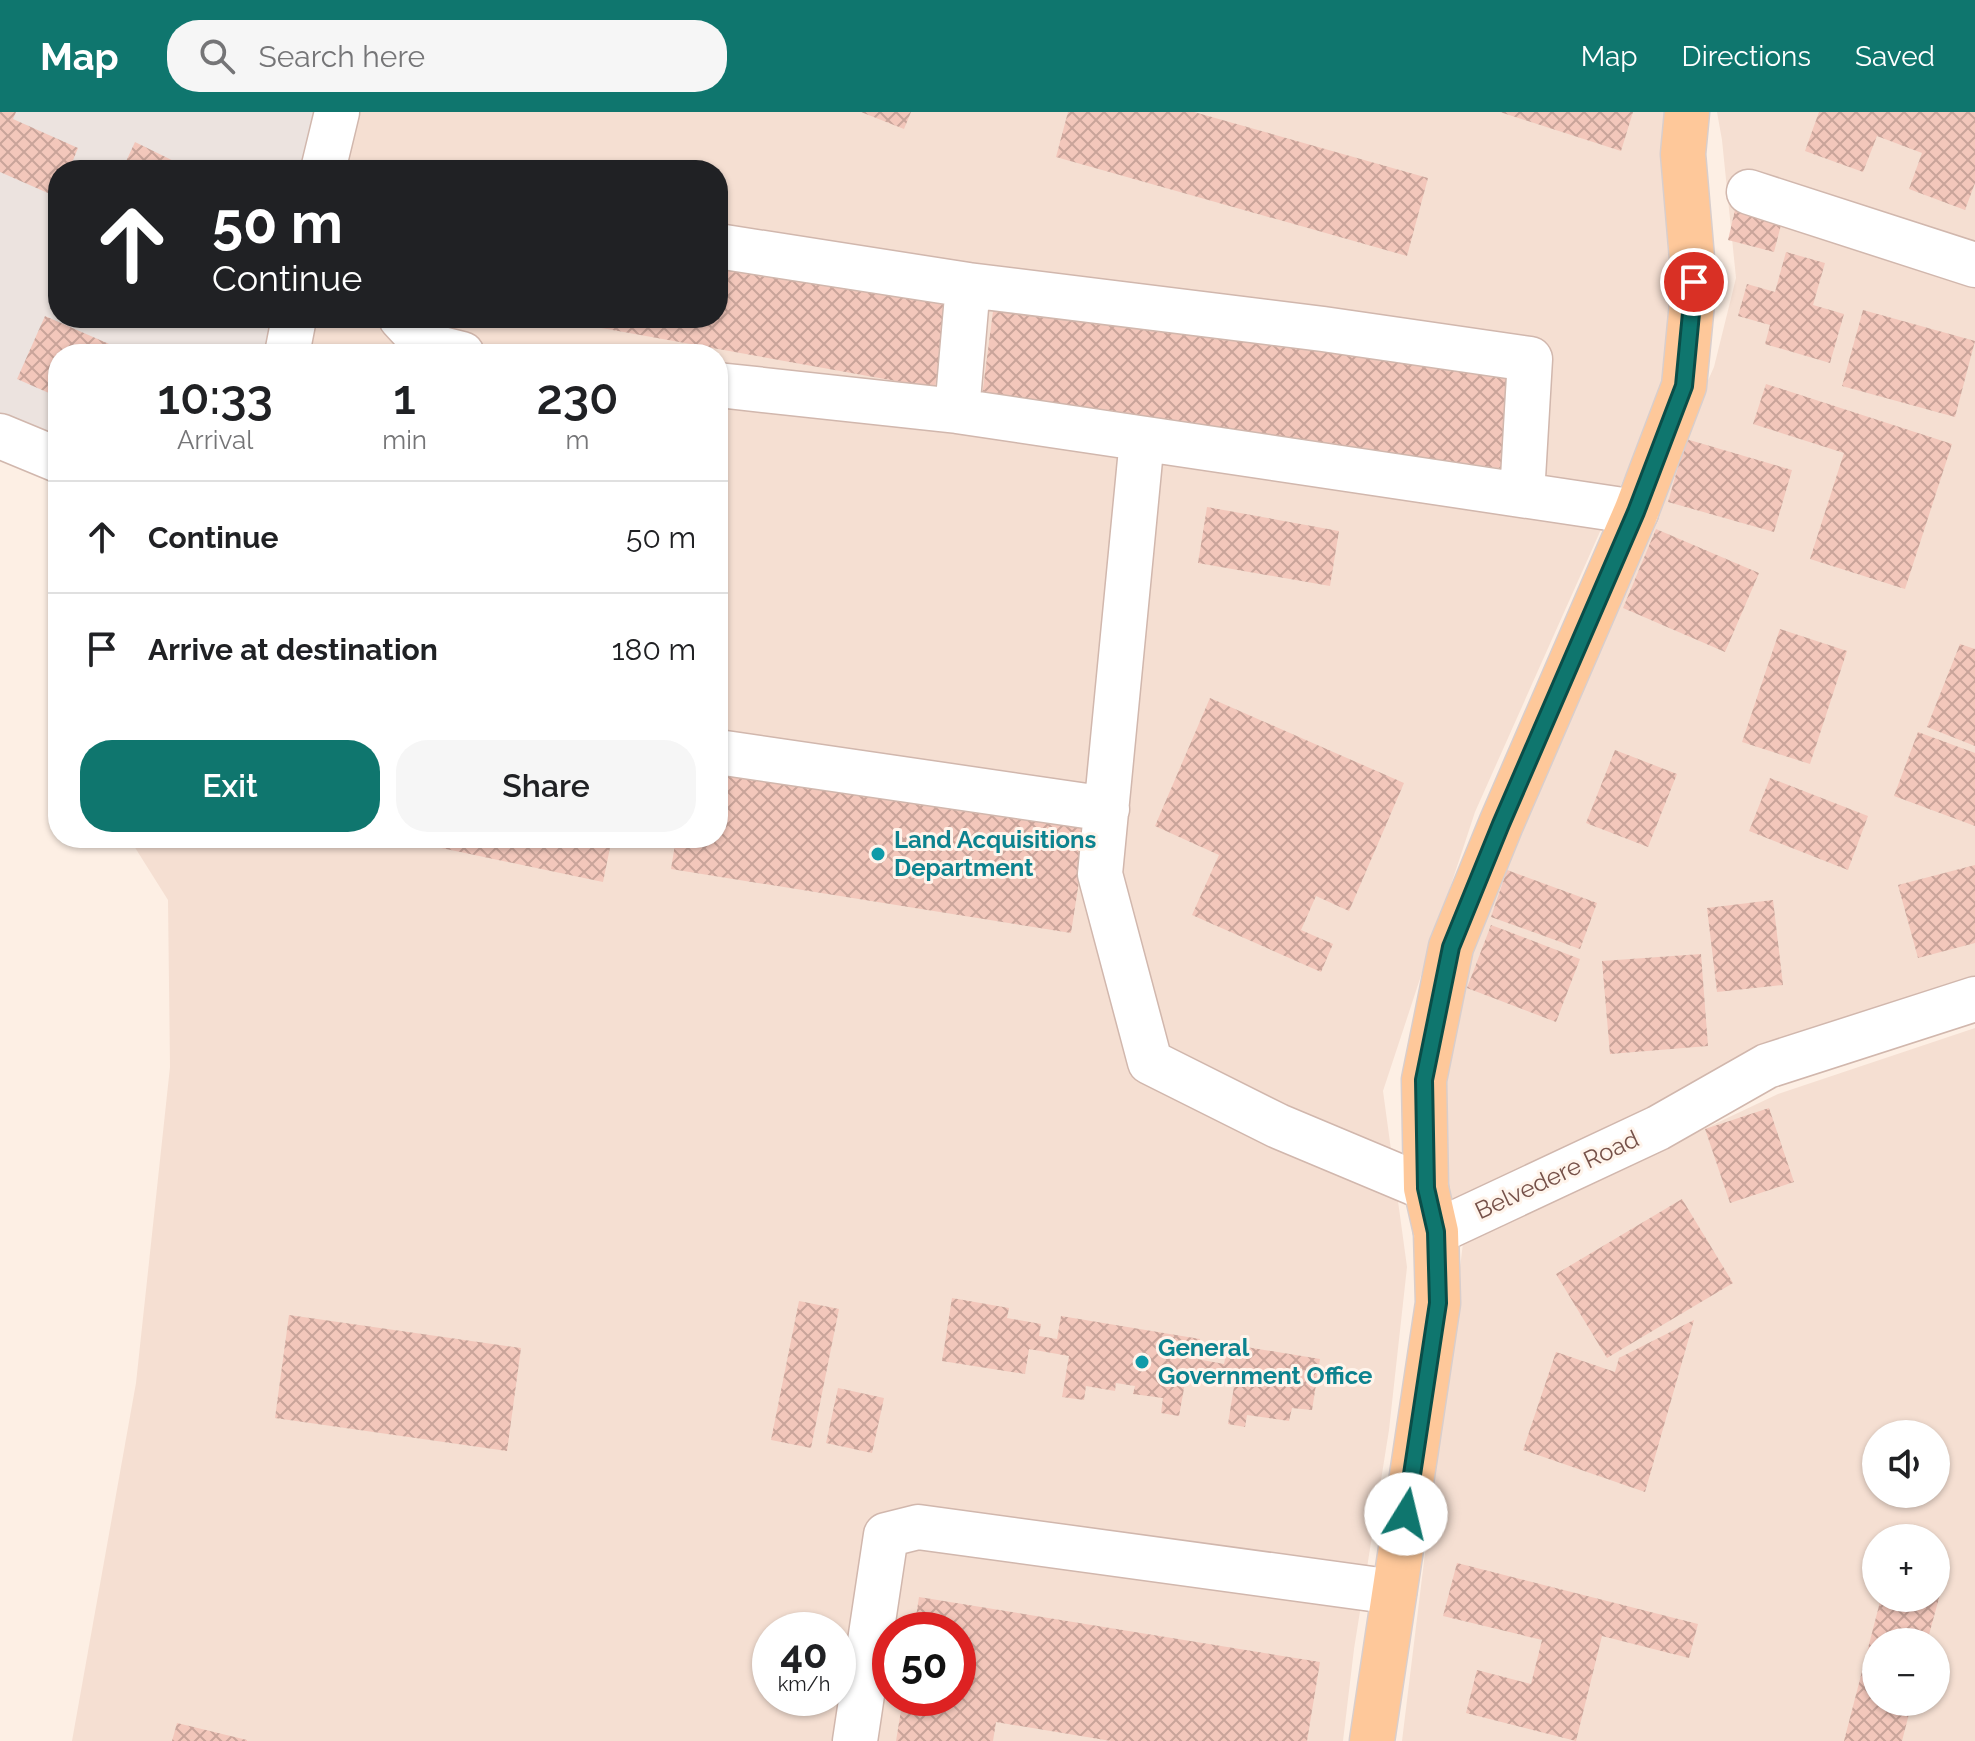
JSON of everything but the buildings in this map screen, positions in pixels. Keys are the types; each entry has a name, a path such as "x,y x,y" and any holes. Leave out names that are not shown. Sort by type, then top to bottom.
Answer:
{"main road":[{"path":"1372,1741 1438,1303 1436,1232 1426,1188 1424,1080 1451,947 1636,512 1684,386 1694,282 1683,154 1687,112"}],"street":[{"path":"325,160 337,112"},
{"path":"1749,192 1975,265"},
{"path":"728,248 968,285 1323,329 1530,359 1522,495"},
{"path":"957,411 968,285"},
{"path":"410,328 425,344"},
{"path":"728,386 957,411 1636,512"},
{"path":"1142,439 1100,874 1150,1062 1278,1126 1426,1188"},
{"path":"2,442 48,457"},
{"path":"728,753 1107,809"},
{"name":"Belvedere Road","path":"1436,1232 1658,1128 1767,1066 1975,999"},
{"path":"855,1741 886,1535 918,1527 1394,1592"}],"shaded area":[{"path":"0,112 325,112 315,160 48,160 48,328 280,328 277,344 48,344 48,444 0,423"},
{"path":"359,112 1666,112 1677,359 1475,812 1383,1091 1407,1267 1389,1430 1354,1649 1343,1741 72,1741 136,1383 170,1067 168,900 135,848 728,848 728,344 306,344 310,328 728,328 728,160 348,160"},
{"path":"1717,112 1975,112 1975,983 1664,1113 1450,1210 1432,1129 1448,1019 1588,648 1714,367 1736,278"},
{"path":"1975,1028 1975,1741 1402,1741 1463,1243 1778,1094"}],"place":[{"name":"Land Acquisitions Department","path":"878,854"},
{"name":"General Government Office","path":"1142,1362"}],"route":[{"path":"1406,1514 1438,1303 1436,1232 1426,1188 1424,1080 1451,947 1636,512 1684,386 1694,282"}]}
